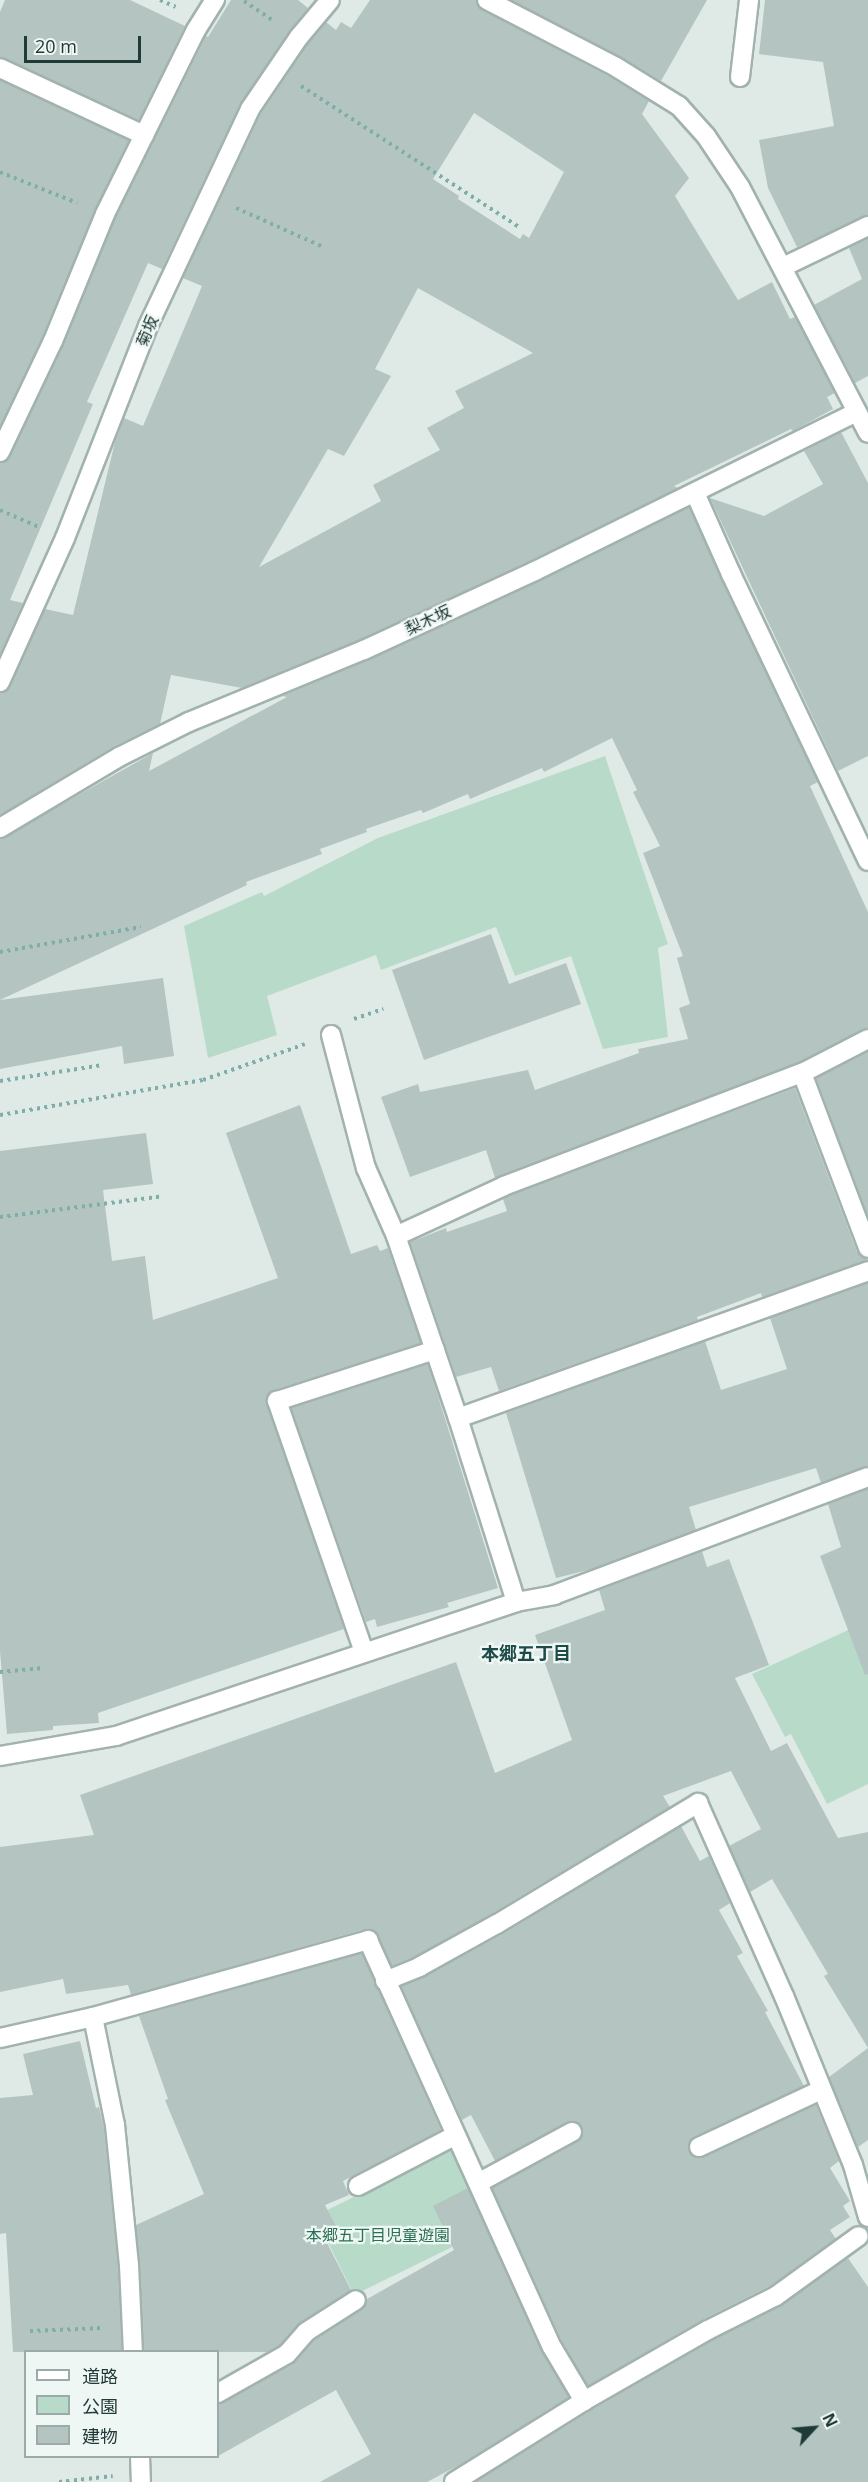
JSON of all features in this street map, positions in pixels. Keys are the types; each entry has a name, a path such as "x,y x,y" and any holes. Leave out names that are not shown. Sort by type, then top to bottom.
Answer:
{"street":[{"path":"0,452 53,341 105,214 196,30 214,0"},
{"name":"菊坂","path":"0,682 65,538 148,326 250,109 299,37 330,0"},
{"path":"488,0 615,67 679,106 706,136 740,187 868,433"},
{"path":"740,77 749,0"},
{"path":"0,68 144,135"},
{"path":"783,267 868,226"},
{"name":"梨木坂","path":"0,828 120,757 189,722 364,650 695,493 857,412"},
{"path":"695,493 730,574 868,861"},
{"path":"332,1035 366,1168 396,1236 458,1418 516,1602"},
{"path":"396,1236 504,1186 802,1073 868,1039"},
{"path":"802,1073 868,1248"},
{"path":"458,1418 868,1271"},
{"path":"364,1652 277,1401 435,1350"},
{"path":"0,1756 116,1736 516,1602 554,1595 868,1477"},
{"path":"385,1981 419,1967 497,1924 698,1803 784,1996 853,2166 868,2217"},
{"path":"0,2038 93,2017 368,1940 552,2347 584,2401"},
{"path":"93,2017 115,2125 133,2350"},
{"path":"699,2147 821,2090"},
{"path":"478,2183 572,2132"},
{"path":"358,2186 456,2135"},
{"path":"853,2166 868,2154"},
{"path":"454,2482 584,2401 708,2330 776,2296 865,2237"},
{"path":"219,2392 287,2354 306,2332 356,2300"}],"path":[{"path":"243,0 299,37"},
{"path":"276,71 369,127 519,227"},
{"path":"0,172 105,214"},
{"path":"210,195 323,247"},
{"path":"0,510 65,538"},
{"path":"0,952 141,927"},
{"path":"0,1115 203,1080 332,1035"},
{"path":"0,1081 103,1065"},
{"path":"0,1217 163,1196"},
{"path":"0,1672 43,1668"},
{"path":"30,2331 132,2327"},
{"path":"59,2482 140,2471"}],"green space":[{"path":"605,756 668,944 658,948 668,1037 603,1049 571,956 515,976 496,927 381,970 376,955 267,996 277,1035 208,1058 184,926 262,892 264,896 378,838"},
{"path":"868,1621 868,1784 827,1804 791,1734 785,1737 752,1674"},
{"name":"本郷五丁目児童遊園","path":"456,2147 495,2226 354,2295 315,2216"}],"building":[{"path":"5,0 130,0 185,26 139,120 0,57 0,12"},
{"path":"231,0 298,0 308,8 240,104 162,269 148,263 87,402 93,404 10,600 23,603 0,655 0,463 10,457 63,346 115,219 206,36 208,37"},
{"path":"370,0 476,0 482,10 610,77 649,101 642,114 689,178 675,196 738,300 772,282 790,319 795,317 835,393 827,397 833,409 793,431 791,429 674,486 678,488 530,561 360,640 242,688 171,675 160,724 113,747 0,815 0,693 10,687 45,609 73,615 115,442 124,418 143,426 202,286 183,278 260,115 308,44 326,22 336,30 341,22 351,28","holes":["474,113 564,172 529,238 523,234 520,239 458,199 459,196 433,179","418,288 533,353 455,391 464,408 427,428 440,450 373,485 381,501 259,567 328,449 344,456 391,376 375,369"]},
{"path":"511,0 707,0 661,81 621,57"},
{"path":"765,0 868,0 868,215 797,247 768,188 759,140 834,126 823,62 759,54"},
{"path":"0,80 129,140 95,209 43,336 0,426"},
{"path":"868,238 868,376 855,383 814,305 862,279 849,248"},
{"path":"841,432 868,483 868,756 838,771 710,498 764,516 823,484 804,451"},
{"path":"689,507 818,782 810,786 868,912 868,1028 797,1063 495,1178 486,1150 410,1177 381,1097 418,1084 420,1092 528,1070 535,1090 639,1053 638,1049 688,1039 679,1008 690,1004 677,958 683,956 643,853 660,846 633,792 637,790 612,738 544,772 542,768 470,799 468,794 423,813 421,810 366,829 367,832 320,849 322,854 246,882 247,885 0,1000 0,839 153,753 149,771 287,697 282,696 368,660 540,581"},
{"path":"491,934 509,984 566,963 581,1004 424,1060 392,970"},
{"path":"163,978 174,1056 124,1064 122,1046 0,1069 0,1000"},
{"path":"868,1052 868,1216 816,1078"},
{"path":"795,1088 857,1252 868,1260 762,1297 761,1293 697,1317 698,1320 499,1391 491,1367 456,1377 410,1242 446,1228 447,1232 507,1211 503,1199 508,1196"},
{"path":"300,1105 351,1254 377,1245 380,1251 388,1248 421,1343 274,1390 266,1398 344,1629 98,1713 99,1723 53,1726 53,1730 7,1734 0,1651 0,1151 146,1133 153,1184 103,1190 112,1261 145,1256 153,1320 278,1278 226,1133"},
{"path":"868,1283 868,1466 821,1483 816,1468 689,1507 696,1530 592,1569 556,1578 506,1413 705,1341 721,1390 787,1369 770,1318"},
{"path":"428,1364 498,1588 447,1603 449,1607 377,1627 375,1619 366,1622 291,1408"},
{"path":"868,1489 868,1674 865,1675 820,1556 841,1547 828,1504"},
{"path":"702,1551 707,1567 729,1559 769,1665 735,1678 771,1751 787,1743 838,1838 868,1832 868,2048 824,1976 828,1974 772,1879 750,1892 729,1846 761,1829 731,1771 663,1796 670,1807 491,1914 414,1957 392,1966 378,1935 371,1929 365,1929 131,1995 128,1985 66,1994 63,1979 0,1992 0,1847 94,1835 80,1795 456,1662 495,1773 572,1740 535,1635 605,1610 599,1590"},
{"path":"681,1826 700,1861 709,1856 730,1903 719,1910 743,1953 737,1956 768,2011 765,2012 804,2086 694,2137 690,2141 689,2151 693,2156 704,2157 816,2105 839,2161 830,2168 850,2201 843,2206 850,2217 830,2230 836,2239 770,2286 702,2320 588,2386 562,2342 492,2188 577,2142 582,2137 582,2127 577,2122 567,2122 495,2161 471,2115 462,2120 401,1986 424,1977 503,1934"},
{"path":"362,1953 441,2130 343,2181 349,2195 325,2205 340,2234 326,2241 351,2290 300,2323 280,2345 269,2352 144,2350 136,2225 204,2194 165,2100 168,2099 139,2016"},
{"path":"80,2041 96,2108 99,2107 104,2128 118,2266 122,2350 13,2352 6,2233 0,2234 0,2098 33,2095 23,2054"},
{"path":"868,2048 868,2140 858,2147 829,2077"},
{"path":"468,2188 542,2352 569,2397 463,2463 427,2482 320,2482 371,2454 336,2390 219,2455 219,2403 293,2364 313,2341 363,2309 367,2299 454,2250 433,2206"},
{"path":"848,2258 868,2287 868,2482 475,2482 590,2411 713,2340 781,2306"}],"district":[{"name":"本郷五丁目","path":"526,1653"}]}
